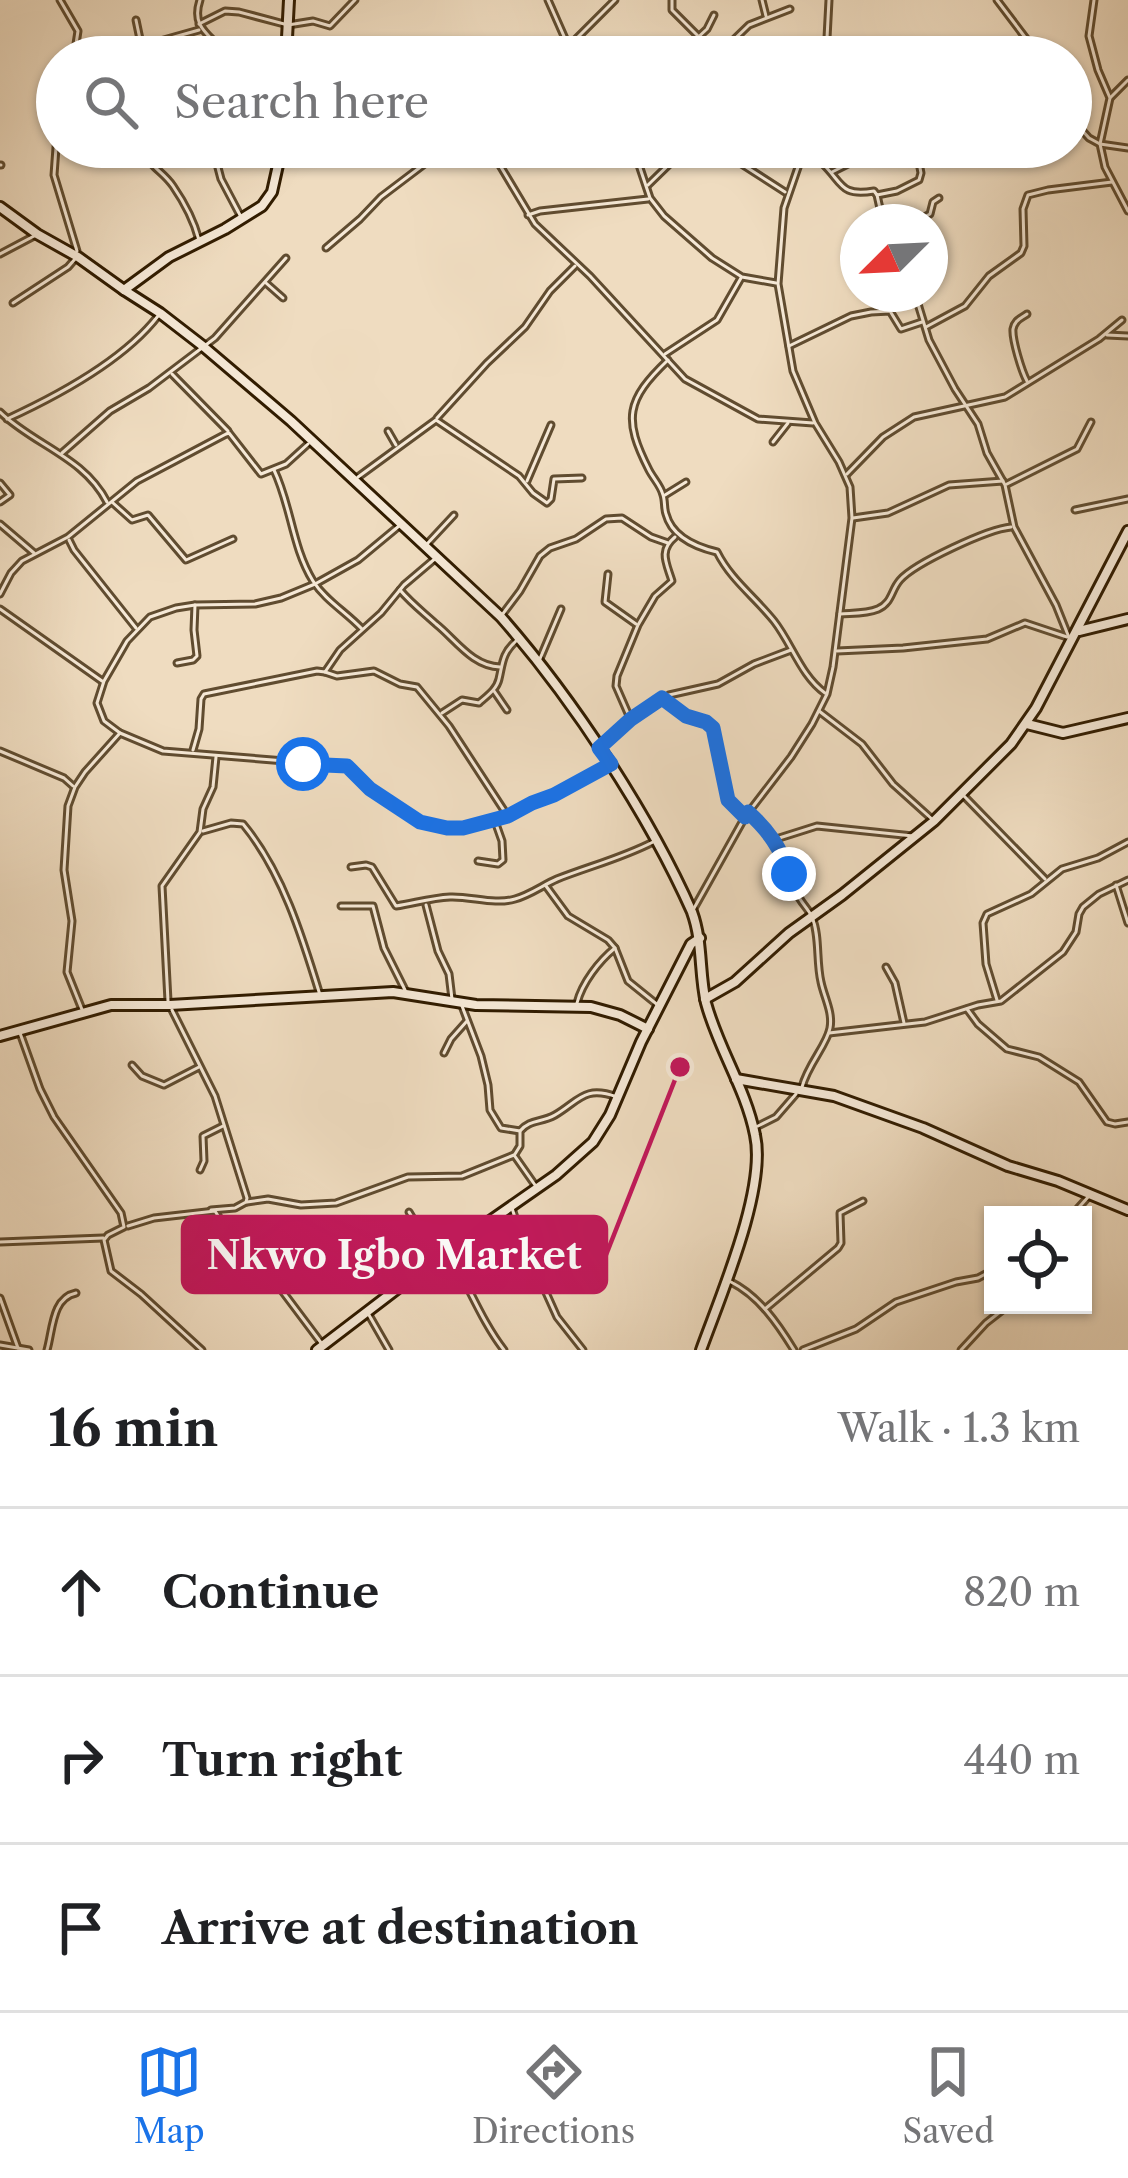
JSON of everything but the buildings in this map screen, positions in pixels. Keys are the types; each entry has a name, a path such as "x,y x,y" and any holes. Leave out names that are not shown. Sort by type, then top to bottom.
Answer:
{"main road":[{"path":"287,36 289,0"},
{"path":"124,290 169,256 242,219 269,199 278,168"},
{"path":"0,207 160,313 311,440 501,617 611,764 692,912 701,942 706,999 754,1128 758,1152 726,1280 701,1350"},
{"path":"706,999 735,982 915,837 1011,745 1027,724 1128,531"},
{"path":"1073,637 1128,619"},
{"path":"1027,724 1063,733 1128,718"},
{"path":"320,1348 593,1142 689,948 701,942"},
{"path":"0,1036 111,1005 405,992 492,1006 577,1005 605,1010 648,1028"},
{"path":"734,1078 834,1096 1128,1210"}],"street":[{"path":"60,0 76,36"},
{"path":"63,7 69,0"},
{"path":"200,0 195,12 209,36"},
{"path":"199,24 225,11 288,25 313,21 330,26 355,0"},
{"path":"548,0 563,36"},
{"path":"579,36 615,0"},
{"path":"672,0 672,10 695,36"},
{"path":"762,0 767,18"},
{"path":"827,36 829,0"},
{"path":"998,0 1025,36"},
{"path":"1089,36 1094,0"},
{"path":"738,36 749,25 790,9"},
{"path":"700,36 714,16"},
{"path":"136,20 139,36"},
{"path":"174,36 203,30"},
{"path":"1092,47 1110,98"},
{"path":"1128,80 1110,98 1100,144 1128,211"},
{"path":"1092,140 1128,148"},
{"path":"13,303 78,256 55,168"},
{"path":"154,168 175,189 200,242"},
{"path":"218,168 242,219"},
{"path":"326,248 374,202 419,168"},
{"path":"501,168 529,215 686,379 758,419 814,423"},
{"path":"640,168 650,198 686,236 742,277 778,284"},
{"path":"646,186 665,168"},
{"path":"748,168 787,193"},
{"path":"692,912 747,814 819,711 827,694 834,651 852,518 850,487 814,423 793,371 778,284 781,227 796,168"},
{"path":"827,168 855,194 897,191 919,180 920,168"},
{"path":"830,173 840,168"},
{"path":"789,346 862,313 890,311 902,328 965,306 989,275 1022,253 1028,195 1112,182"},
{"path":"877,192 879,204"},
{"path":"529,215 650,198"},
{"path":"932,204 939,198"},
{"path":"0,254 37,234"},
{"path":"62,453 110,412 215,338 286,258"},
{"path":"354,480 436,420 577,265"},
{"path":"742,277 717,320 666,358 639,391 632,432 678,535 717,552 770,616 812,684 827,694"},
{"path":"265,282 283,298"},
{"path":"920,312 936,355 978,424 1004,483 1014,526 1073,637"},
{"path":"7,419 63,392 135,339 160,313"},
{"path":"1027,314 1016,321 1013,330 1028,383"},
{"path":"846,475 883,437 914,417 993,401 1122,320"},
{"path":"1106,334 1128,336"},
{"path":"171,373 262,474 295,458 311,440"},
{"path":"0,412 62,453 132,520 148,515 186,560 233,539"},
{"path":"436,420 487,452 547,503 554,479 582,478"},
{"path":"773,442 789,422"},
{"path":"852,518 888,513 949,485 1004,483 1077,448 1091,422"},
{"path":"526,483 551,425"},
{"path":"388,431 397,447"},
{"path":"0,593 16,566 34,553 68,537 145,476 229,433"},
{"path":"274,470 301,557 315,584 363,630"},
{"path":"664,495 686,482"},
{"path":"0,483 10,495 0,502"},
{"path":"1075,510 1128,500"},
{"path":"425,545 454,515"},
{"path":"501,617 540,556 606,519 622,518 668,543"},
{"path":"0,524 34,553"},
{"path":"401,524 358,560 266,603 195,605 159,613 137,629 104,681 98,703 104,721 119,733 163,751 347,766 370,789 420,822 447,828 508,816 611,764"},
{"path":"838,614 879,609 887,604 897,582 912,571 993,530 1014,526"},
{"path":"631,719 616,686 617,676 638,625 655,596 672,581 665,564 668,543 678,535"},
{"path":"68,537 137,629"},
{"path":"326,672 340,650 437,557"},
{"path":"608,574 605,602 638,625"},
{"path":"400,590 479,662 500,668"},
{"path":"177,663 197,656 195,605"},
{"path":"0,609 104,681"},
{"path":"538,663 561,609"},
{"path":"834,651 987,639 1025,623 1073,637"},
{"path":"441,714 462,700 479,703 493,690 508,648 520,638"},
{"path":"599,748 662,698 718,684 792,649"},
{"path":"192,752 204,694 317,671 337,676 380,673 417,687 441,714 508,816"},
{"path":"493,690 507,710"},
{"path":"662,698 713,728 728,800 774,840 797,895 812,917 830,1014 829,1033 809,1064 801,1088 776,1117 754,1128"},
{"path":"819,711 862,744 893,784 934,821"},
{"path":"83,1013 67,972 72,921 63,851 68,806 75,787 119,733"},
{"path":"0,751 75,787"},
{"path":"216,757 200,832 162,886 166,990 215,1096 246,1202"},
{"path":"962,795 1046,880"},
{"path":"478,861 498,864 503,860 495,821"},
{"path":"200,832 243,824 265,852 320,997"},
{"path":"774,840 817,826 915,837"},
{"path":"351,867 372,867 396,906 449,897 514,899 655,841"},
{"path":"997,1002 986,964 984,919 1030,894 1062,869 1128,842"},
{"path":"829,1033 925,1022 997,1002 1063,952 1076,932 1081,910 1128,880"},
{"path":"545,884 568,916 615,948 628,981 661,1007"},
{"path":"1116,885 1128,922"},
{"path":"426,904 438,951 481,1056 492,1114 501,1128 520,1131"},
{"path":"341,906 373,906 386,952 405,992"},
{"path":"577,1005 582,989 615,948"},
{"path":"886,967 895,983 904,1024"},
{"path":"967,1009 1006,1049 1040,1057 1079,1082 1108,1122 1128,1122"},
{"path":"444,1053 466,1021"},
{"path":"20,1031 46,1104 113,1199 125,1226"},
{"path":"132,1065 142,1076 164,1084 201,1066"},
{"path":"0,1242 105,1238 154,1217 235,1208 268,1199 308,1206 336,1203 407,1177 462,1176 514,1155 526,1123 558,1114 582,1095 600,1092 617,1097"},
{"path":"200,1170 203,1136 223,1126"},
{"path":"514,1155 537,1188"},
{"path":"1080,1206 1090,1194"},
{"path":"765,1309 840,1246 840,1213 863,1201"},
{"path":"511,1206 557,1317 583,1350"},
{"path":"222,1209 222,1221"},
{"path":"211,1210 271,1276 320,1348"},
{"path":"409,1212 436,1258"},
{"path":"347,1220 395,1290"},
{"path":"105,1238 113,1274 202,1350"},
{"path":"448,1251 504,1350"},
{"path":"803,1350 856,1328 896,1302 984,1275"},
{"path":"726,1280 765,1309 794,1350"},
{"path":"47,1350 58,1306 67,1294 76,1293"},
{"path":"0,1298 18,1348"},
{"path":"367,1312 389,1350"},
{"path":"961,1350 998,1314"},
{"path":"0,1345 29,1350"}],"place":[{"name":"Nkwo Igbo Market","path":"680,1067"}],"route":[{"path":"303,764 347,766 370,789 431,826 482,825 554,795 611,764 599,748 662,698 713,728 728,800 763,826 789,874"}]}
